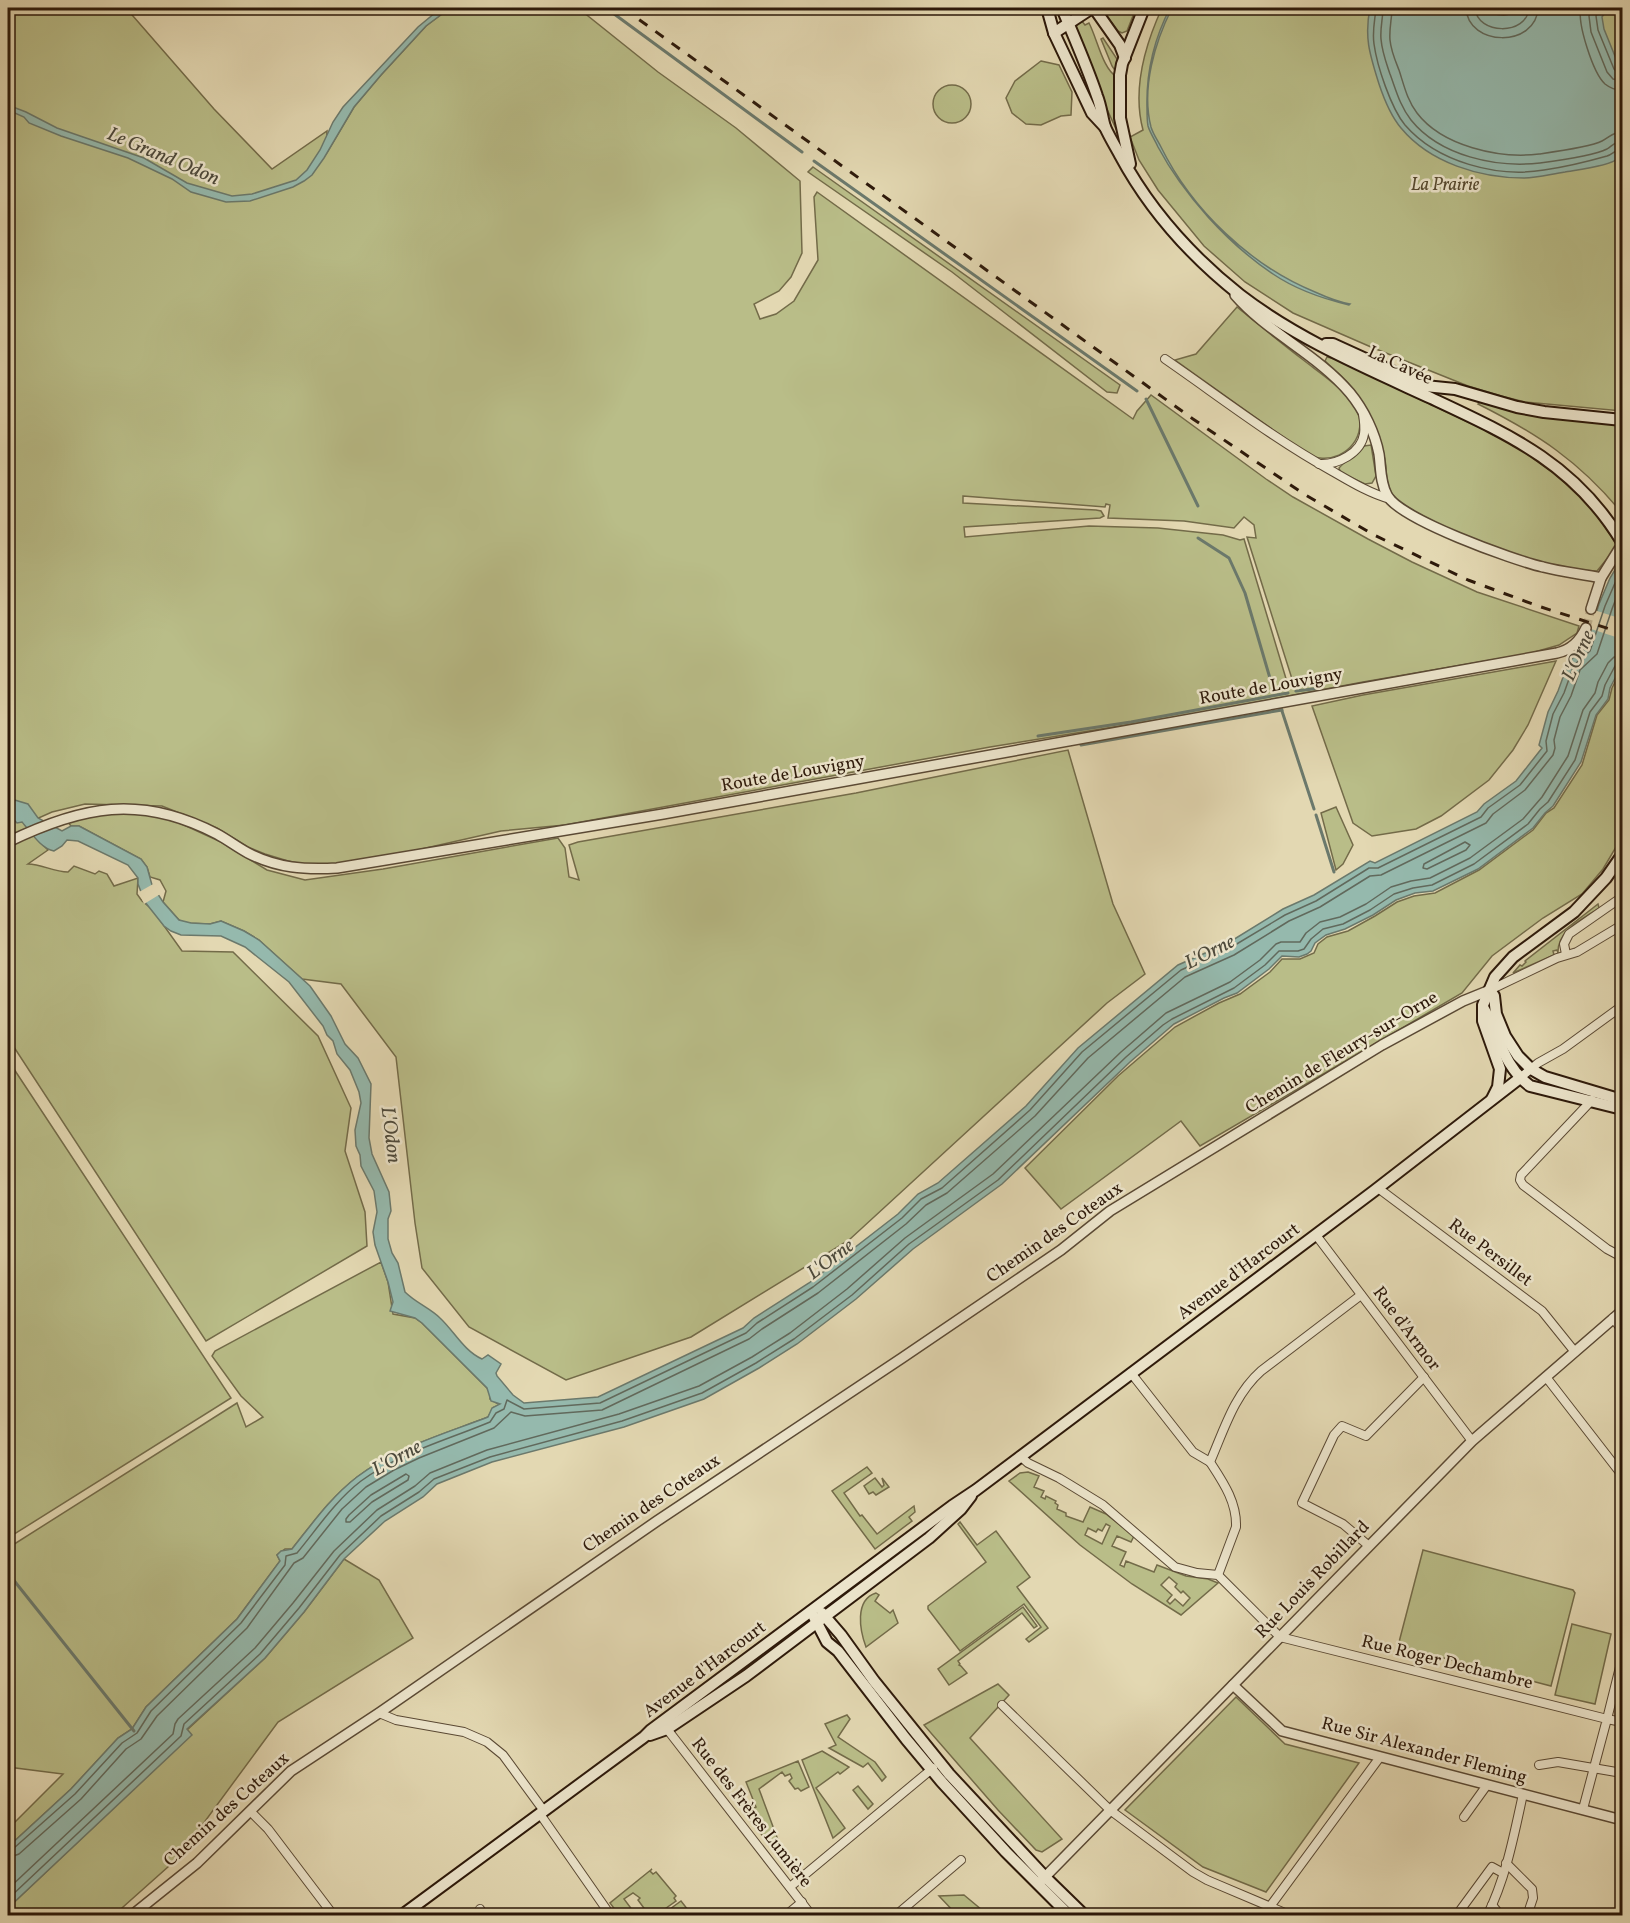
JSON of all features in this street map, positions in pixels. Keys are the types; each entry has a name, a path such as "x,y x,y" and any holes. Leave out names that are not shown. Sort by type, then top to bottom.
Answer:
{"main road":[{"path":"1047,8 1054,33 1092,113 1106,127"},
{"path":"1062,8 1098,98 1106,127 1135,181 1179,238 1224,281 1281,323 1319,344 1333,344 1425,386 1455,389 1517,407 1623,420"},
{"path":"1054,33 1093,8 1119,45 1125,58"},
{"path":"1135,181 1120,118 1120,75 1144,8"},
{"path":"1054,33 1062,36 1079,76 1098,98"},
{"name":"La Cavée","path":"1319,344 1508,435 1538,453 1573,481 1601,511 1621,546"},
{"path":"1491,1102 1500,1071 1483,1021 1482,1005 1495,978 1501,968 1513,957 1574,912 1623,855"},
{"path":"1490,990 1494,996 1496,1014 1505,1036 1518,1056 1531,1070 1545,1077 1623,1100"},
{"path":"1482,1005 1506,1058 1520,1078 1530,1086 1623,1109"},
{"name":"Avenue d'Harcourt","path":"644,1737 1316,1235 1520,1078"},
{"name":"Avenue d'Harcourt","path":"644,1737 667,1729 746,1676 937,1532 961,1509 976,1490"},
{"path":"814,1609 821,1620 827,1642 868,1682 981,1827 1041,1881 1085,1916"},
{"path":"401,1916 644,1737"},
{"path":"1041,1881 1070,1916"}],"street":[{"path":"1224,281 1249,311 1323,367 1344,386 1363,413 1375,440 1384,488 1398,507 1426,522 1524,562 1601,578"},
{"path":"1165,359 1268,432 1317,463 1367,491 1390,499"},
{"path":"1317,463 1340,460 1358,447 1364,433 1363,413"},
{"path":"1591,609 1601,578 1621,546"},
{"name":"Route de Louvigny","path":"8,842 75,815 102,809 129,809 158,812 179,818 217,834 268,863 295,868 337,868 663,814 1557,653 1579,641 1586,628"},
{"path":"1566,954 1564,944 1569,934 1576,927 1623,897"},
{"path":"1490,990 1566,954 1576,952 1623,925"},
{"name":"Chemin de Fleury-sur-Orne","path":"1213,1148 1382,1045 1460,1003 1490,990"},
{"path":"1520,1078 1623,1006"},
{"path":"1600,1093 1521,1175 1520,1180 1523,1185 1607,1248 1623,1257"},
{"name":"Chemin des Coteaux","path":"131,1916 197,1863 291,1771 667,1514 1051,1257 1110,1211 1213,1148"},
{"name":"Rue Persillet","path":"1378,1188 1542,1311 1575,1352"},
{"name":"Rue d'Armor","path":"1316,1235 1472,1441"},
{"path":"1210,1462 1246,1386 1269,1365 1361,1295"},
{"name":"Rue Louis Robillard","path":"1041,1881 1472,1441 1623,1311"},
{"path":"1613,1318 1623,1330"},
{"path":"1131,1373 1193,1452 1210,1462 1229,1493 1236,1527 1218,1575"},
{"path":"1368,1546 1343,1524 1302,1503 1334,1435 1342,1426 1366,1436 1424,1377"},
{"path":"1546,1377 1623,1475"},
{"path":"1020,1456 1028,1463 1059,1478 1103,1505 1175,1567 1197,1573 1218,1575 1280,1637"},
{"name":"Rue Roger Dechambre","path":"1280,1637 1623,1722"},
{"path":"1583,1809 1623,1659"},
{"name":"Rue Sir Alexander Fleming","path":"1233,1685 1282,1731 1623,1820"},
{"path":"1002,1705 1110,1810 1193,1872 1292,1916"},
{"path":"379,1713 396,1720 464,1732 487,1742 504,1755 572,1862 611,1916"},
{"name":"Rue des Frères Lumière","path":"667,1729 812,1916"},
{"path":"1263,1916 1380,1757"},
{"path":"1539,1765 1558,1762 1623,1773"},
{"path":"790,1887 935,1766"},
{"path":"1464,1817 1487,1785"},
{"path":"1486,1916 1497,1896 1523,1794"},
{"path":"251,1812 268,1829 334,1916"},
{"path":"895,1916 961,1860"},
{"path":"1506,1863 1532,1889 1533,1898 1527,1916"},
{"path":"1456,1916 1492,1867 1503,1874"},
{"path":"785,1916 802,1902"},
{"path":"1491,1905 1501,1916"}],"green space":[{"path":"8,8 126,8 214,109 272,169 327,131 326,154 354,107 381,75 426,26 450,8 578,8 658,72 736,128 800,181 802,253 791,277 779,291 754,304 760,319 776,314 794,301 818,260 814,197 817,192 1133,419 1151,395 1293,497 1368,539 1477,592 1579,626 1577,633 1559,645 1521,656 1363,682 1194,714 990,747 565,825 501,831 382,858 318,867 265,854 248,847 217,828 162,806 85,804 52,812 25,824 48,850 28,864 63,872 68,872 74,866 95,874 99,871 107,874 114,886 138,878 137,894 152,909 182,951 233,952 318,1036 351,1108 345,1151 365,1212 367,1246 206,1341 8,1038","holes":["963,496 1105,507 1106,504 1110,505 1108,518 1184,521 1234,528 1244,517 1254,525 1256,538 1247,537 1293,682 1287,682 1244,539 1158,528 1089,526 965,537 964,527 1104,516 1101,511 1096,510 963,503"]},
{"path":"1103,8 1136,8 1127,31 1122,33 1118,31 1102,12"},
{"name":"La Prairie","path":"1162,8 1622,8 1622,411 1525,402 1468,386 1293,313 1245,282 1204,246 1158,190 1139,160 1130,137 1143,130 1139,99 1142,68 1150,37"},
{"path":"1081,20 1085,25 1089,23 1104,61 1117,77 1119,128 1116,129 1102,98 1075,27"},
{"path":"1103,38 1119,62 1116,72 1101,39"},
{"path":"1041,61 1059,65 1072,92 1071,115 1061,116 1041,125 1026,124 1012,113 1006,98 1015,81"},
{"path":"952,85 966,90 971,104 966,118 952,123 938,118 933,104 938,90"},
{"path":"813,167 1120,385 1117,393 1107,392 952,272 808,172"},
{"path":"1237,307 1332,382 1351,401 1359,418 1360,428 1353,444 1347,450 1330,458 1318,458 1307,454 1175,360 1196,354"},
{"path":"1327,357 1510,442 1555,474 1582,498 1617,545 1615,549 1597,571 1548,566 1451,530 1409,509 1398,501 1389,488 1384,456 1365,408 1348,383 1325,361"},
{"path":"1482,400 1622,423 1622,513 1590,478 1556,450 1520,426 1478,404"},
{"path":"1371,445 1376,476 1372,483 1365,484 1341,473 1339,468 1341,465 1364,446"},
{"path":"1556,661 1528,725 1513,750 1489,780 1441,816 1416,829 1372,836 1353,823 1312,706"},
{"path":"1622,668 1622,837 1603,869 1582,894 1543,918 1492,956 1462,993 1200,1146 1181,1121 1061,1209 1025,1168 1118,1076 1175,1027 1240,994 1270,972 1282,959 1300,959 1314,953 1318,944 1327,937 1348,931 1397,902 1414,896 1435,893 1479,870 1533,830 1546,813 1554,808 1582,765 1597,715 1609,700"},
{"path":"1068,750 1113,904 1145,974 1107,1003 849,1240 691,1337 566,1380 469,1327 422,1268 396,1057 341,984 302,979 259,940 221,921 210,924 184,923 163,902 166,891 160,880 150,877 141,859 79,826 71,826 67,821 102,813 144,813 171,819 221,842 267,870 305,880 383,869 558,838 565,848 569,877 579,880 569,845 578,842 856,793"},
{"path":"1336,807 1353,845 1343,864 1336,870 1321,813"},
{"path":"1598,904 1599,908 1571,927 1561,938 1558,953 1557,950 1553,951 1554,955 1513,973 1520,965 1522,966 1525,961"},
{"path":"8,1060 231,1398 8,1538"},
{"path":"381,1262 388,1282 393,1314 415,1318 422,1323 487,1388 490,1392 490,1399 500,1405 494,1407 488,1417 420,1442 387,1458 357,1477 339,1493 292,1549 285,1549 277,1555 280,1561 237,1619 146,1707 132,1729 118,1738 71,1789 8,1847 8,1829 63,1774 8,1767 8,1548 237,1403 246,1427 263,1417 241,1396 212,1356 215,1351"},
{"path":"867,1467 872,1473 844,1493 860,1516 862,1515 877,1534 914,1506 915,1512 909,1517 912,1521 875,1549 832,1491"},
{"path":"1028,1472 1039,1476 1034,1487 1044,1491 1041,1497 1045,1499 1046,1496 1056,1501 1057,1509 1066,1513 1066,1516 1083,1522 1090,1507 1106,1514 1134,1536 1131,1542 1117,1536 1112,1546 1126,1552 1120,1565 1124,1567 1126,1561 1154,1572 1157,1565 1186,1576 1218,1583 1181,1615 1132,1584 1080,1545 1009,1481 1020,1473","holes":["1106,1524 1110,1526 1102,1544 1085,1535 1088,1528 1096,1532 1098,1529 1102,1531","1169,1577 1177,1584 1175,1587 1190,1598 1183,1606 1175,1599 1170,1604 1167,1601 1172,1595 1161,1585"]},
{"path":"875,1478 882,1487 884,1485 882,1478 889,1487 876,1495 873,1492 869,1494 864,1486"},
{"path":"960,1522 977,1545 996,1531 1030,1577 1017,1587 1048,1628 1029,1642 1026,1639 1041,1627 1024,1604 960,1651 928,1609 928,1606 986,1562 958,1524"},
{"path":"1423,1550 1573,1590 1575,1593 1551,1686 1398,1646"},
{"path":"344,1559 379,1580 413,1638 278,1722 178,1858 114,1915 8,1916 8,1908 191,1735 187,1730 265,1658"},
{"path":"876,1593 879,1595 875,1601 890,1613 893,1610 898,1623 866,1647 861,1625 862,1609 864,1602"},
{"path":"1023,1607 1037,1626 1034,1628 1022,1613 958,1661 967,1673 949,1685 938,1669"},
{"path":"1572,1624 1611,1634 1595,1704 1555,1695"},
{"path":"998,1684 1009,1695 970,1738 1062,1839 1042,1852 1036,1850 998,1810 924,1725"},
{"path":"1236,1697 1285,1744 1359,1763 1266,1892 1203,1867 1125,1810"},
{"path":"847,1715 850,1719 838,1737 875,1762 886,1777 882,1781 868,1763 863,1767 829,1748 836,1745 825,1724"},
{"path":"822,1751 849,1767 816,1788 845,1828 833,1838 802,1760"},
{"path":"798,1761 809,1787 801,1791 798,1788 795,1789 789,1781 792,1778 790,1774 785,1776 782,1772 759,1789 781,1848 798,1868 792,1873 744,1812 756,1807 746,1782"},
{"path":"858,1786 873,1804 868,1809 853,1790"},
{"path":"652,1869 650,1871 653,1874 656,1872 676,1896 674,1898 676,1901 662,1911 663,1914 681,1901 692,1915 649,1915 638,1900 640,1898 633,1893 624,1899 636,1915 619,1915 610,1903"},
{"path":"964,1895 988,1915 957,1915 939,1896"}],"water":[{"path":"441,8 450,8 426,26 354,107 312,175 293,187 250,201 226,202 191,192 172,179 128,158 61,136 29,123 24,117 8,110 8,105 57,128 144,158 187,183 232,196 252,194 296,180 307,170 343,107 418,27"},
{"path":"1170,8 1172,8 1160,35 1151,66 1148,112 1152,130 1174,170 1206,214 1246,251 1291,281 1349,305 1300,289 1256,262 1208,217 1180,182 1168,165 1148,126 1147,95 1152,56"},
{"name":"La Prairie","path":"1370,8 1488,8 1494,13 1506,15 1516,8 1608,8 1602,17 1604,29 1619,66 1622,68 1622,151 1620,155 1613,161 1600,166 1524,178 1473,171 1426,151 1397,123 1383,95 1369,46"},
{"name":"L'Orne","path":"1622,558 1622,665 1610,688 1608,699 1596,715 1581,762 1553,806 1533,828 1478,869 1433,891 1415,893 1396,900 1345,929 1326,935 1315,943 1307,954 1299,957 1282,956 1237,993 1174,1024 1130,1062 1002,1184 913,1249 856,1299 797,1344 759,1368 704,1399 624,1427 492,1462 437,1484 423,1497 385,1521 344,1559 265,1658 187,1729 192,1735 8,1908 8,1847 71,1789 118,1738 132,1729 146,1707 237,1619 280,1561 277,1555 281,1551 292,1549 322,1511 357,1477 387,1458 420,1442 488,1417 492,1408 500,1404 491,1401 487,1388 422,1323 415,1318 390,1311 393,1302 373,1232 377,1212 374,1191 361,1166 356,1146 355,1130 361,1103 359,1092 350,1070 337,1054 333,1041 289,982 245,947 221,936 181,935 171,931 164,926 145,902 138,878 128,865 78,841 67,840 54,851 44,847 22,822 17,823 12,818 14,812 8,810 8,798 28,804 38,818 62,831 71,826 79,826 141,859 147,867 152,885 179,920 210,924 221,921 244,931 259,940 310,986 331,1016 345,1044 358,1058 371,1084 369,1138 372,1154 389,1192 391,1211 388,1219 388,1239 398,1263 405,1292 436,1314 464,1346 476,1355 482,1359 488,1355 501,1364 496,1373 497,1376 513,1395 524,1403 598,1397 743,1328 754,1318 809,1283 898,1214 918,1194 938,1183 1026,1106 1078,1048 1178,965 1228,943 1283,909 1314,895 1370,861 1375,863 1477,812 1484,804 1516,781 1542,748 1539,745 1548,712 1569,661 1585,649 1599,604"}],"pier":[{"path":"1594,610 1622,619 1622,639 1588,628"},
{"path":"155,883 162,893 144,904 139,892"}],"waterway":[{"path":"606,8 802,152"},
{"path":"814,161 1137,391"},
{"path":"1146,399 1198,506"},
{"path":"1198,538 1229,558 1245,593 1272,685"},
{"path":"1296,691 1321,688"},
{"path":"1038,736 1131,722 1288,693"},
{"path":"1281,708 1314,809"},
{"path":"1081,745 1282,710"},
{"path":"1316,815 1334,872"},
{"path":"8,1573 134,1731"}],"tunnel":[{"path":"1586,628 1591,609"}],"railway":[{"path":"623,8 1193,419 1304,494 1374,535 1468,580 1538,606 1622,633"}],"water label":[{"name":"Le Grand Odon","path":"163,157"},
{"name":"L'Odon","path":"390,1135"}]}
